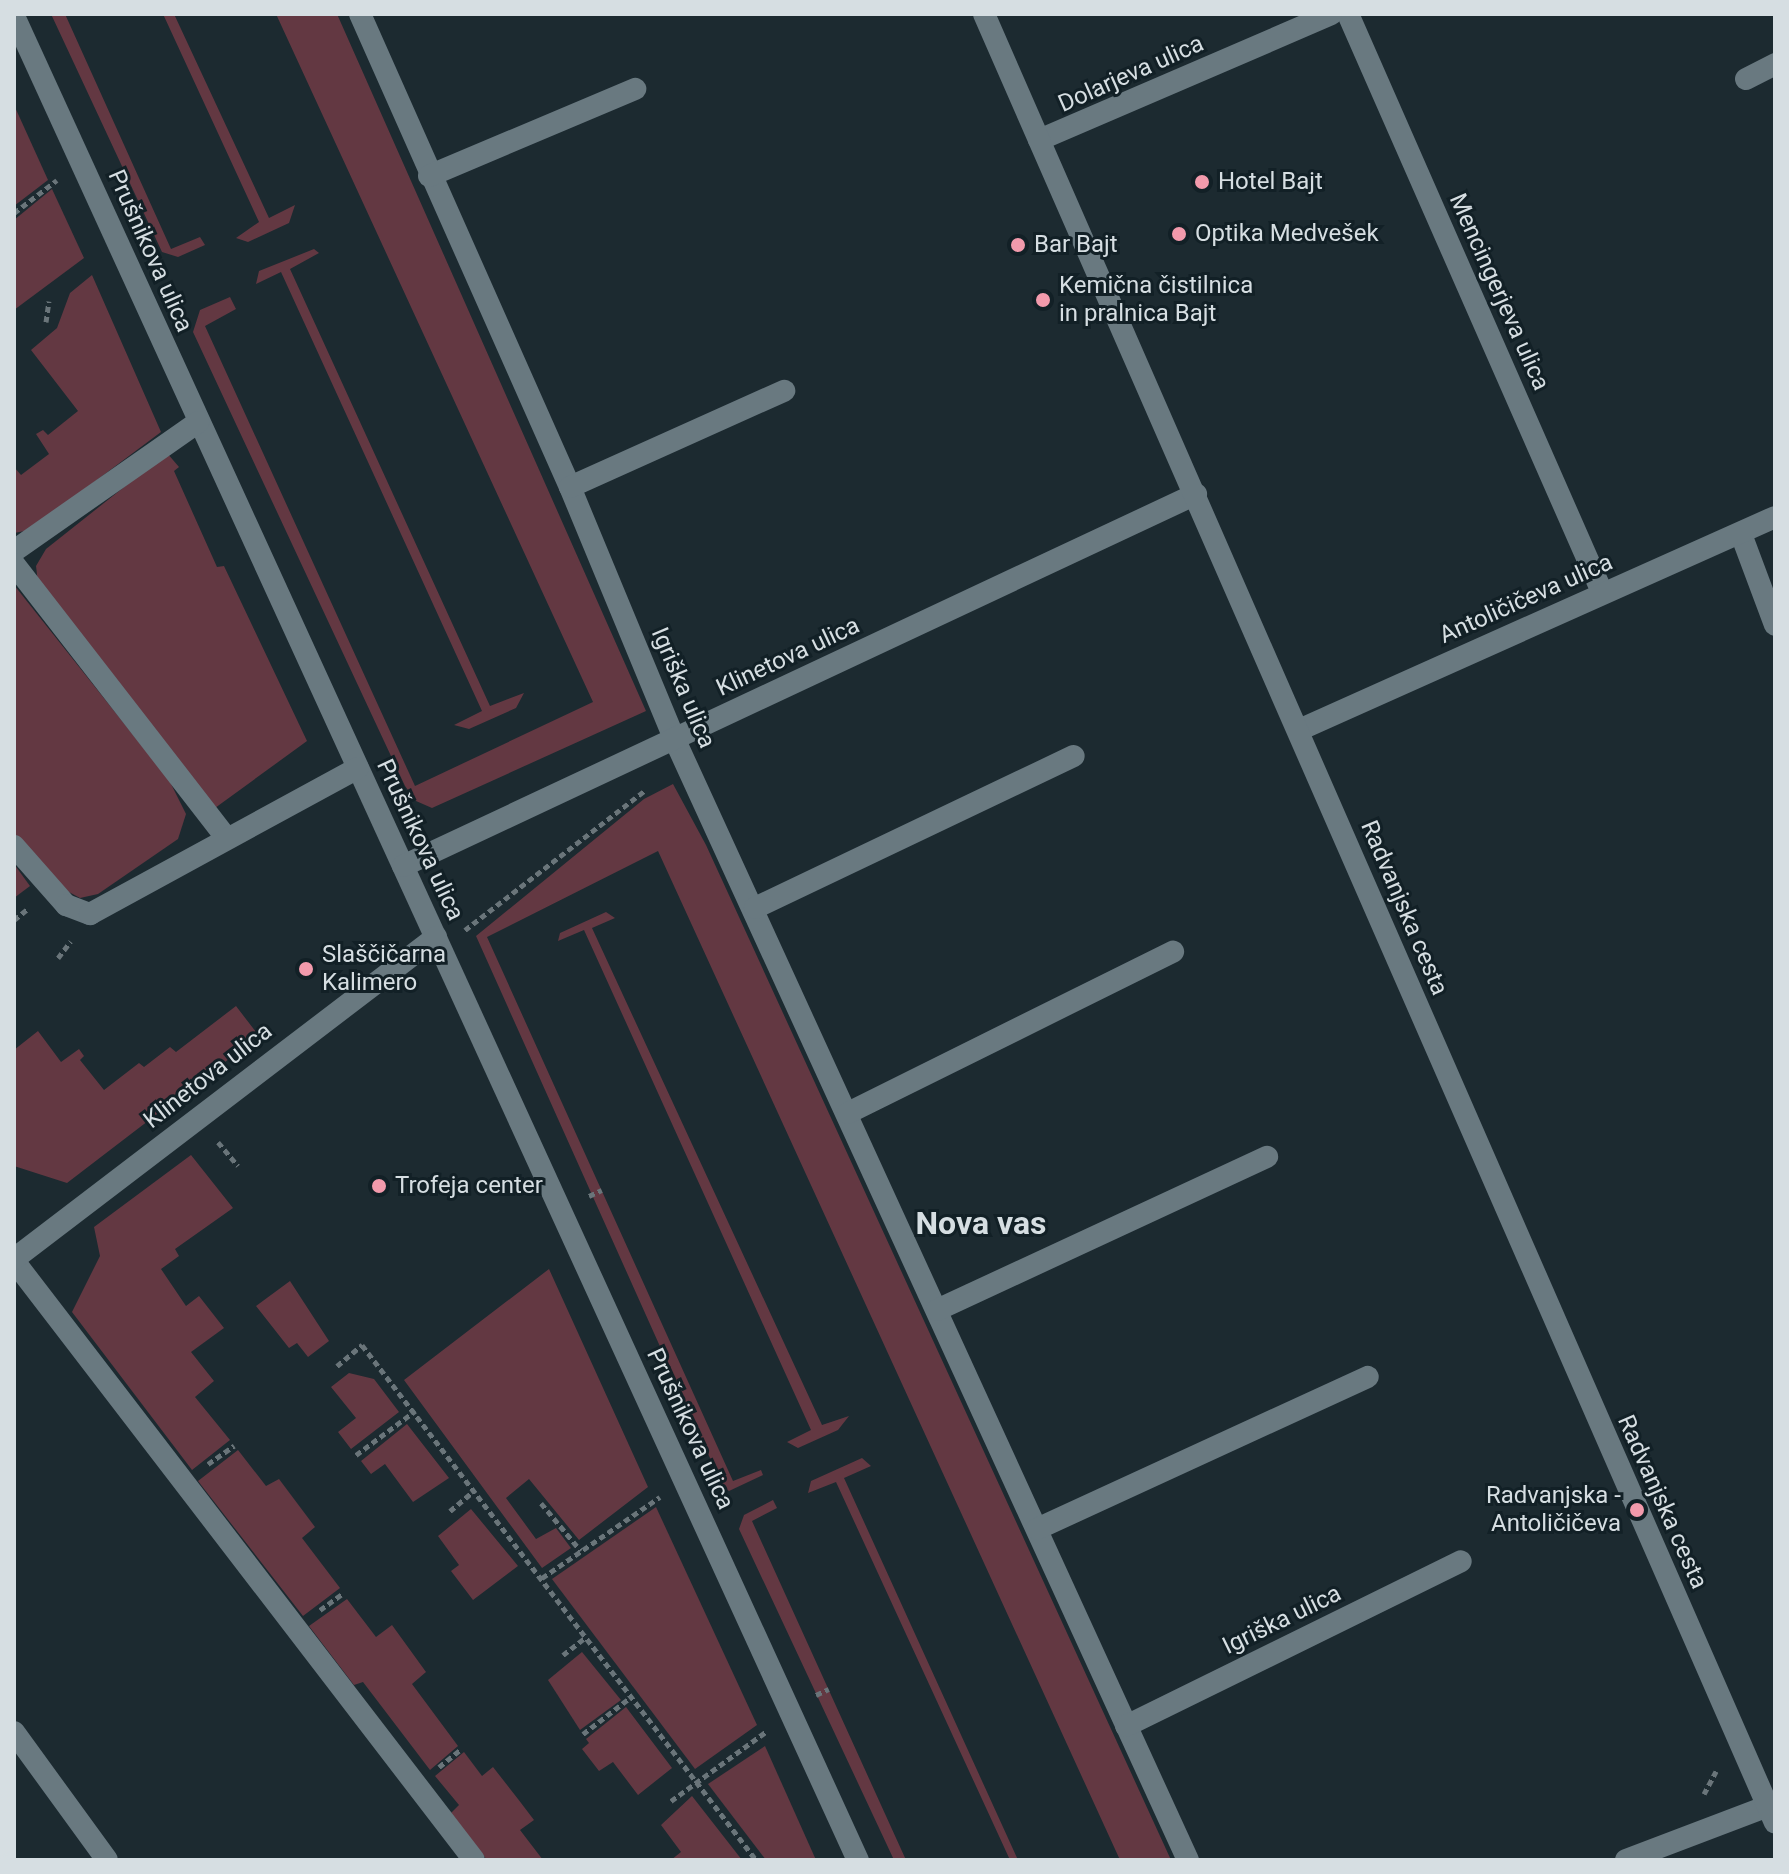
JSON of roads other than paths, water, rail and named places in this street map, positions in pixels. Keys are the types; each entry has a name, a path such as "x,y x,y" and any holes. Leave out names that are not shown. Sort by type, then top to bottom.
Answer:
{"street":[{"name":"Igriška ulica","path":"360,14 429,176 570,487 674,738 755,908 1188,1860"},
{"name":"Radvanjska cesta","path":"984,14 1771,1814"},
{"name":"Dolarjeva ulica","path":"1039,140 1331,14"},
{"name":"Mencingerjeva ulica","path":"1348,14 1602,592"},
{"name":"Prušnikova ulica","path":"14,16 858,1860"},
{"path":"1746,79 1775,64"},
{"path":"429,176 635,89"},
{"path":"570,487 784,391"},
{"path":"14,551 198,422"},
{"name":"Klinetova ulica","path":"403,866 1196,494"},
{"name":"Antoličičeva ulica","path":"1299,730 1775,517"},
{"path":"1741,534 1775,625"},
{"path":"14,564 226,837"},
{"path":"755,908 1074,756"},
{"path":"14,846 50,891 66,905 90,914 113,905 226,837 358,768"},
{"name":"Klinetova ulica","path":"14,1260 436,937"},
{"path":"848,1113 1173,952"},
{"path":"937,1310 1267,1157"},
{"path":"14,1260 474,1860"},
{"path":"1037,1529 1368,1377"},
{"name":"Igriška ulica","path":"1126,1726 1461,1561"},
{"path":"14,1732 107,1860"},
{"path":"1626,1860 1771,1814"}],"place":[{"name":"Hotel Bajt","path":"1202,182"},
{"name":"Optika Medvešek","path":"1179,234"},
{"name":"Bar Bajt","path":"1018,245"},
{"name":"Kemična čistilnica in pralnica Bajt","path":"1043,300"},
{"name":"Slaščičarna Kalimero","path":"306,969"},
{"name":"Trofeja center","path":"379,1186"},
{"name":"Radvanjska - Antoličičeva","path":"1637,1510"}],"district":[{"name":"Nova vas","path":"981,1223"}]}
